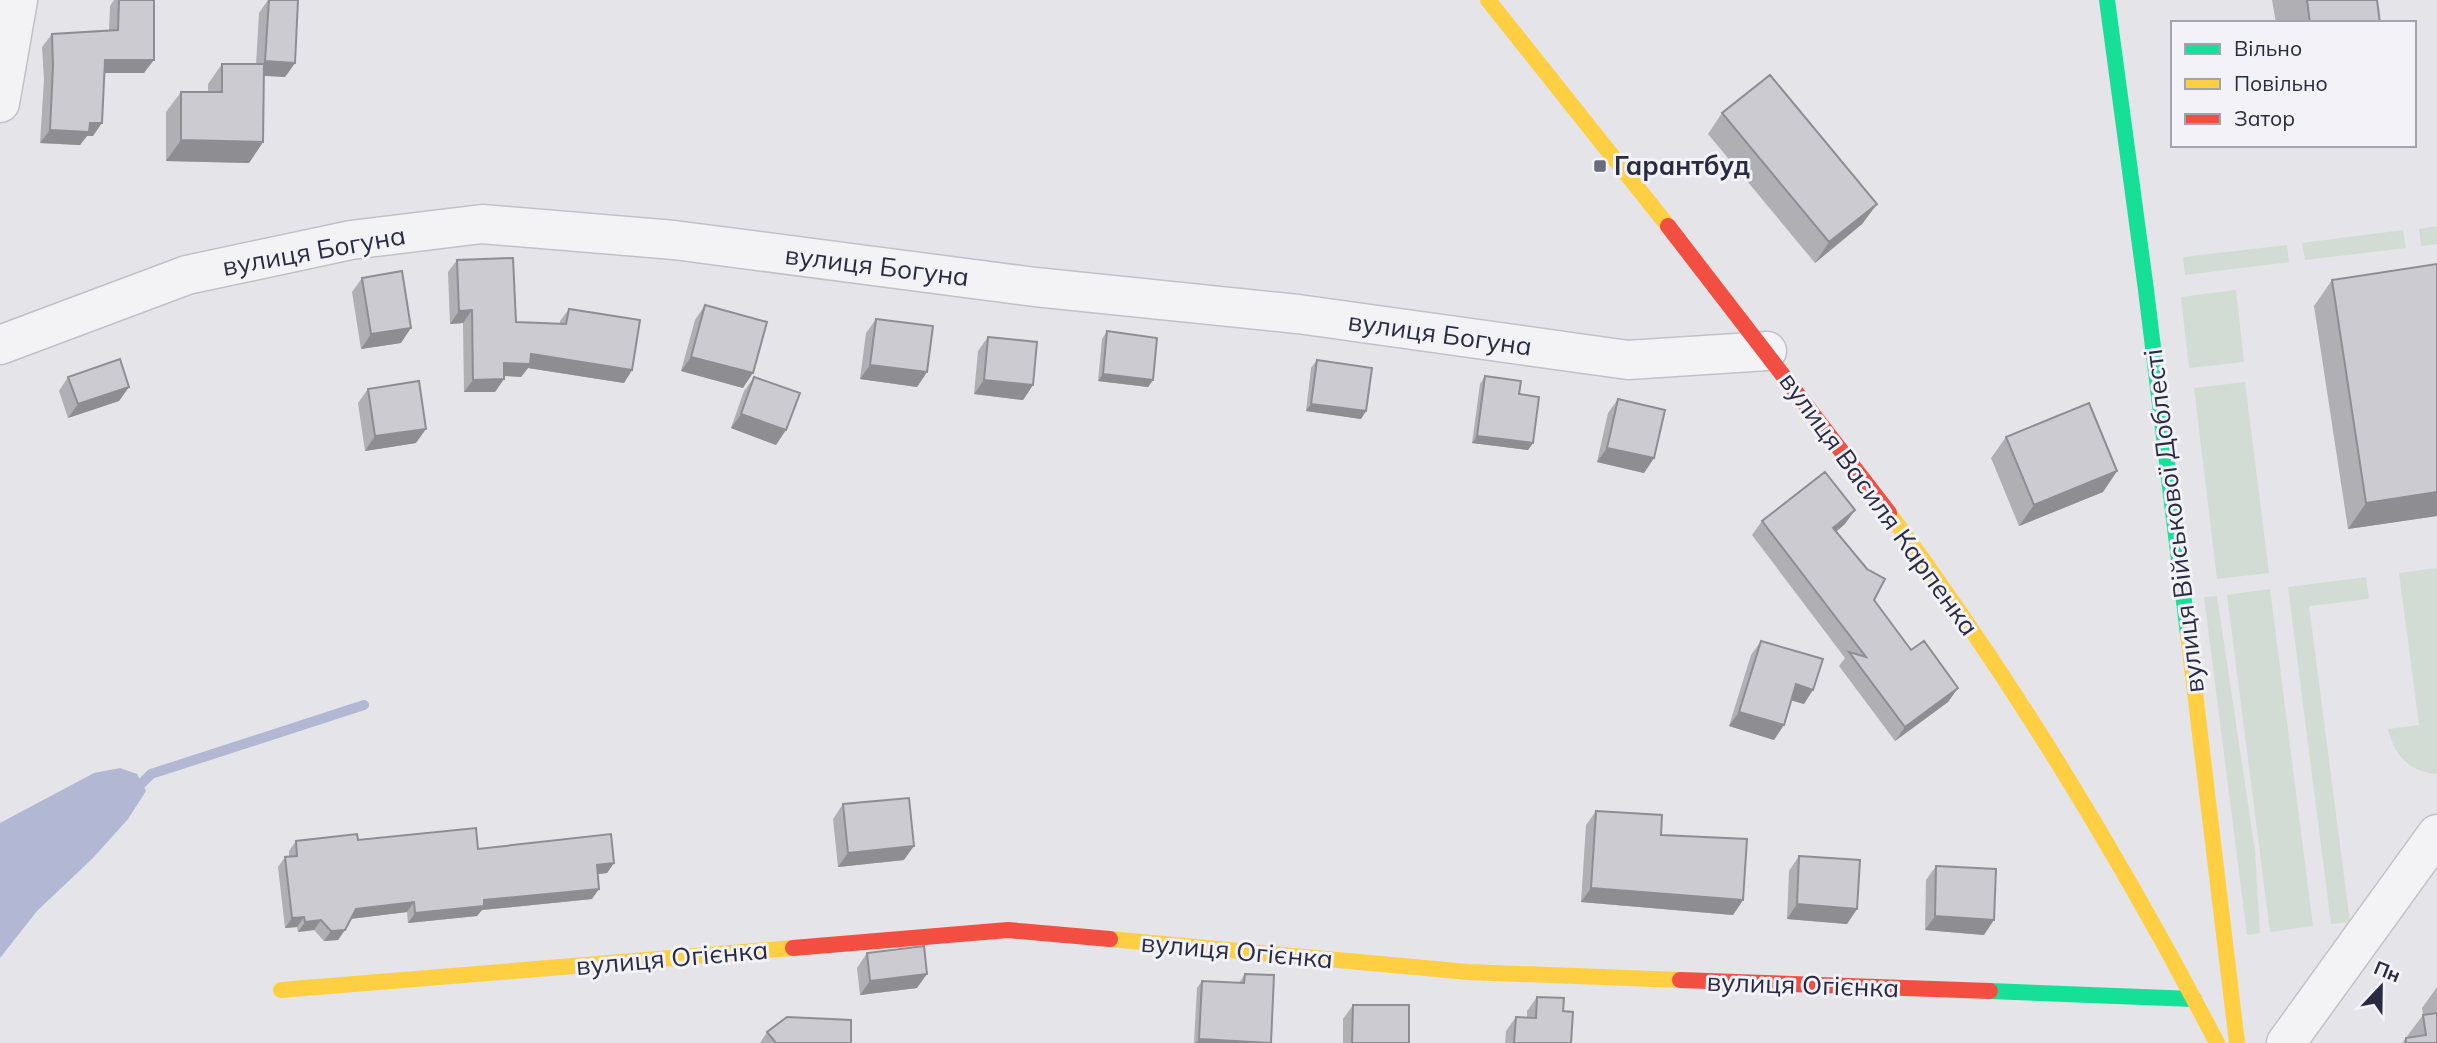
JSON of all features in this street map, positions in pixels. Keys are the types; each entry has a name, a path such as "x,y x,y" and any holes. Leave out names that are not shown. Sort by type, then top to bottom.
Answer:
{"street":[{"path":"0,103 19,0"},
{"name":"вулиця Василя Карпенка","path":"1488,0 1767,351 1947,594 2107,843 2217,1043"},
{"name":"вулиця Військової Доблесті","path":"2107,0 2146,290 2237,1043"},
{"name":"вулиця Богуна","path":"2,340 187,275 351,240 482,225 674,240 1035,287 1298,314 1629,360 1767,351"},
{"path":"2286,1043 2437,834"},
{"name":"вулиця Огієнка","path":"281,990 1008,930 1468,972 2194,999"}],"shaded area":[{"path":"2437,226 2437,244 2421,246 2419,229"},
{"path":"2403,230 2406,248 2305,260 2302,243"},
{"path":"2287,245 2289,262 2185,275 2183,257"},
{"path":"2236,290 2244,362 2189,368 2181,297"},
{"path":"2245,382 2269,573 2217,579 2194,388"},
{"path":"2437,568 2437,774 2418,770 2404,760 2394,747 2388,729 2419,725 2399,573"},
{"path":"2366,577 2369,599 2309,606 2350,922 2331,924 2288,587"},
{"path":"2270,589 2313,926 2270,932 2227,595"},
{"path":"2217,596 2255,851 2260,933 2247,935 2204,597"}],"water":[{"path":"120,768 137,774 146,791 128,819 93,858 37,911 0,958 0,823 94,773"}],"building":[{"path":"119,0 154,0 154,60 105,60 102,123 90,123 89,132 50,130 52,34 118,30"},
{"path":"269,0 298,0 295,63 265,61"},
{"path":"2307,0 2377,0 2380,21 2310,21"},
{"path":"222,64 264,64 263,142 181,140 181,92 222,92"},
{"path":"1770,75 1877,204 1829,242 1722,113"},
{"path":"513,258 516,322 566,324 569,309 640,320 632,370 531,354 530,364 504,363 504,379 473,380 472,310 459,311 457,260"},
{"path":"2437,264 2437,492 2366,503 2332,280"},
{"path":"402,271 411,328 371,334 362,278"},
{"path":"705,305 767,322 753,373 691,357"},
{"path":"876,319 933,326 927,372 870,365"},
{"path":"1107,331 1157,338 1153,380 1103,374"},
{"path":"988,337 1037,342 1033,385 984,380"},
{"path":"120,359 129,387 78,404 68,377"},
{"path":"1317,360 1372,368 1366,411 1311,404"},
{"path":"1485,376 1521,381 1519,394 1539,397 1533,443 1477,436"},
{"path":"754,377 800,393 786,430 741,414"},
{"path":"419,381 426,429 375,436 368,389"},
{"path":"1618,399 1665,410 1654,458 1607,448"},
{"path":"2089,403 2117,471 2034,505 2006,437"},
{"path":"1825,472 1855,510 1833,528 1867,569 1885,579 1874,600 1911,650 1924,641 1958,688 1905,727 1849,652 1866,657 1762,521"},
{"path":"1761,641 1823,659 1813,690 1796,684 1784,725 1739,712"},
{"path":"909,798 914,846 848,853 843,804"},
{"path":"1596,811 1662,815 1661,835 1747,839 1743,900 1591,888"},
{"path":"476,828 478,849 611,834 614,863 597,865 599,889 484,900 484,906 415,913 414,902 356,909 345,930 331,931 321,920 305,922 304,917 292,918 285,857 297,856 296,841 357,834 358,840"},
{"path":"1799,856 1860,860 1857,909 1797,904"},
{"path":"1936,866 1996,869 1994,920 1935,916"},
{"path":"924,946 927,974 870,981 867,953"},
{"path":"1245,974 1274,975 1271,1043 1199,1039 1202,981 1244,983"},
{"path":"1537,997 1564,998 1563,1011 1573,1012 1571,1043 1514,1043 1516,1017 1536,1018"},
{"path":"1353,1005 1409,1005 1409,1043 1352,1043"},
{"path":"2437,1013 2437,1043 2406,1043 2406,1038 2426,1035 2423,1015"},
{"path":"787,1017 851,1020 851,1043 776,1043 767,1032"}],"waterway":[{"path":"133,792 151,774 364,705"}],"traffic: fast":[{"path":"2107,0 2188,634"},
{"path":"1990,991 2194,999"}],"traffic: slow":[{"path":"1488,0 1668,226"},
{"path":"1889,513 1979,641 2064,772 2143,906 2217,1043"},
{"path":"2188,634 2237,1043"},
{"path":"1110,939 1468,972 1680,980"},
{"path":"281,990 793,948"}],"traffic: jam":[{"path":"1668,226 1889,513"},
{"path":"793,948 1008,930 1110,939"},
{"path":"1680,980 1990,991"}],"place":[{"name":"Гарантбуд","path":"1600,166"}]}
